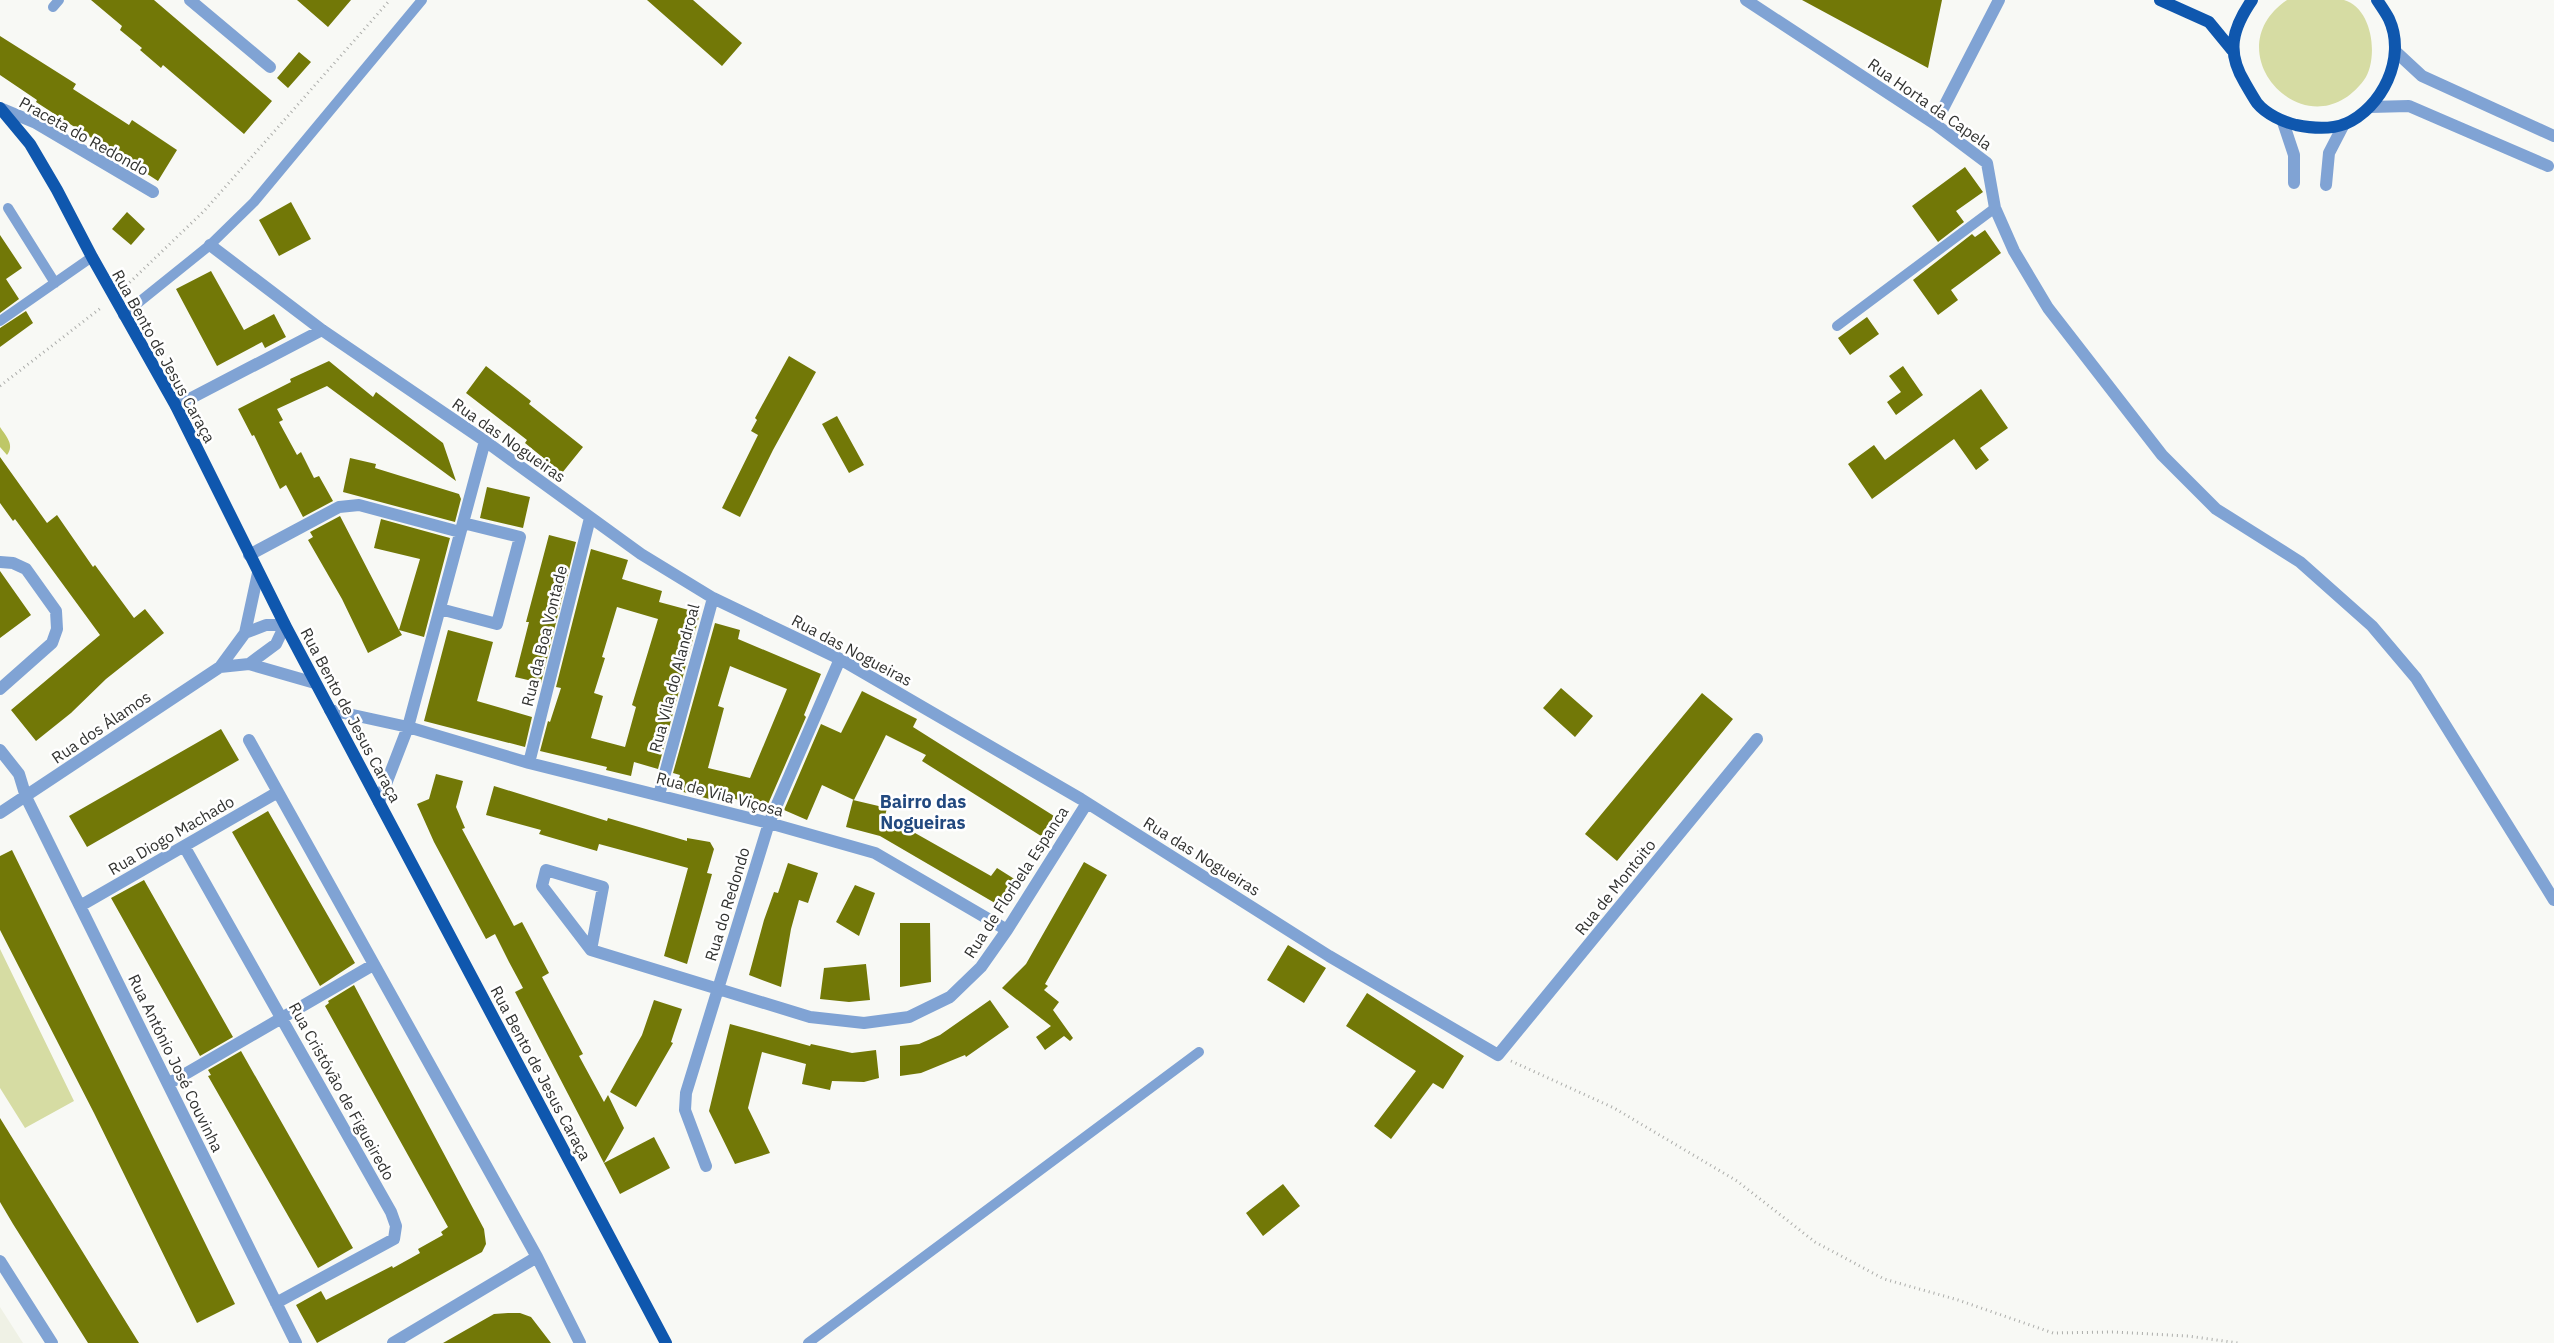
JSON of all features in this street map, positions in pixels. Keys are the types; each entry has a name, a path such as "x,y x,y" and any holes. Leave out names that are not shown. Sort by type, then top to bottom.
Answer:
{"main road":[{"path":"2160,0 2210,22 2232,50 2242,77 2258,104 2283,122 2314,129 2344,124 2370,107 2388,82 2395,51 2390,21 2377,0"},
{"path":"2232,50 2238,20 2252,0"},
{"name":"Rua Bento de Jesus Caraça","path":"0,108 30,144 57,190 123,315 176,406 258,573 315,683 666,1343"}],"street":[{"path":"190,0 270,67"},
{"name":"Rua Horta da Capela","path":"1746,0 1935,124 1987,162 1995,208 2014,252 2048,308 2162,455 2216,509 2300,562 2372,626 2416,678 2554,900"},
{"path":"1935,124 1999,0"},
{"path":"2395,51 2422,76 2554,136"},
{"path":"2370,107 2409,106 2548,166"},
{"name":"Praceta do Redondo","path":"0,108 36,123 153,192"},
{"path":"2283,122 2294,156 2294,183"},
{"path":"2326,185 2328,153 2344,124"},
{"name":"Rua das Nogueiras","path":"210,245 322,330 485,441 641,554 713,598 840,658 1087,803 1329,956 1498,1055"},
{"path":"176,406 322,330"},
{"path":"379,802 408,727 485,441"},
{"path":"249,555 339,507 359,505 520,537 498,624 440,609"},
{"name":"Rua da Boa Vontade","path":"529,763 590,518"},
{"path":"0,562 13,563 26,569 56,611 57,630 52,643 0,689"},
{"path":"220,667 245,633 258,573"},
{"name":"Rua Vila do Alandroal","path":"660,795 713,598"},
{"path":"245,633 266,625 285,625 276,644 249,664"},
{"name":"Rua do Redondo","path":"706,1166 685,1110 686,1093 769,823 840,658"},
{"path":"220,667 249,664 315,683"},
{"name":"Rua dos Álamos","path":"0,813 220,667"},
{"name":"Rua de Vila Viçosa","path":"330,710 408,727 529,763 769,823 875,853 1007,930"},
{"path":"249,740 537,1257 580,1343"},
{"name":"Rua de Montoito","path":"1498,1055 1757,740"},
{"name":"Rua António José Couvinha","path":"0,750 19,774 26,797 296,1343"},
{"name":"Rua Diogo Machado","path":"80,906 278,792"},
{"name":"Rua de Florbela Espanca","path":"590,950 810,1017 864,1023 909,1017 950,997 981,967 1007,930 1087,803"},
{"name":"Rua Cristóvão de Figueiredo","path":"184,846 391,1212 396,1226 394,1239 276,1303"},
{"path":"546,870 603,887 590,950 542,886 546,870"},
{"path":"168,1084 373,965"},
{"path":"393,1343 537,1257"},
{"path":"0,1261 52,1343"}],"lane":[{"path":"123,315 210,245 254,202 422,0"},
{"path":"8,208 56,283"},
{"path":"1837,326 1995,208"},
{"path":"0,321 92,257"},
{"path":"808,1343 1199,1052"}],"path":[{"path":"126,286 204,211 390,0"},
{"path":"0,386 104,305"},
{"path":"1498,1055 1614,1108 1736,1181 1815,1242 1884,1280 1958,1300 2053,1333 2113,1332 2188,1336 2238,1343"}],"shaded area":[{"path":"2287,0 2344,0 2354,5 2367,23 2372,48 2369,71 2364,80 2341,100 2318,106 2295,101 2276,88 2263,68 2259,45 2266,21"},
{"path":"0,427 10,444 7,455 0,447"},
{"path":"0,949 74,1101 25,1128 0,1088"},
{"path":"0,1307 23,1343 0,1343"}],"building":[{"path":"91,0 154,0 272,101 244,134 163,65 161,68 140,50 142,48 120,30 122,26"},
{"path":"297,0 351,0 328,27"},
{"path":"647,0 693,0 742,43 722,66"},
{"path":"1802,0 1942,0 1928,68"},
{"path":"0,36 76,84 73,89 129,125 132,120 177,150 158,181 36,102 37,100 0,75"},
{"path":"299,52 311,62 288,88 277,78"},
{"path":"1965,167 1983,192 1956,211 1964,222 1938,242 1912,206"},
{"path":"291,202 311,239 279,256 259,220"},
{"path":"127,212 145,229 131,245 112,229"},
{"path":"1985,230 2001,253 1951,290 1958,300 1938,315 1913,280 1972,234 1975,237"},
{"path":"0,235 22,268 6,279 19,299 0,313"},
{"path":"211,271 244,330 274,314 286,337 265,348 262,342 217,366 176,289"},
{"path":"26,311 33,323 0,347 0,328"},
{"path":"1867,317 1879,334 1850,355 1838,338"},
{"path":"789,356 816,372 773,450 740,517 722,508 758,435 751,431 757,420 755,418"},
{"path":"329,361 373,397 376,392 443,443 456,481 327,386 277,409 283,420 279,422 297,455 301,452 314,478 319,476 333,501 303,517 286,485 280,489 254,435 252,436 238,409 291,382 290,379"},
{"path":"486,366 531,401 529,404 583,447 562,473 525,443 527,440 466,393"},
{"path":"1903,366 1923,395 1896,415 1887,402 1901,392 1889,376"},
{"path":"1981,389 2008,428 1980,448 1989,460 1976,470 1954,439 1872,499 1848,464 1874,445 1885,460"},
{"path":"837,416 864,465 849,473 822,424"},
{"path":"0,457 47,523 57,515 93,567 95,565 134,618 145,609 164,633 106,679 71,713 36,741 11,710 100,635 15,519 13,521 0,503"},
{"path":"350,458 376,464 375,468 459,494 461,499 455,522 343,492"},
{"path":"487,487 530,497 523,528 480,518"},
{"path":"340,516 402,635 368,653 342,599 308,540 313,537 310,532"},
{"path":"381,519 450,538 424,637 399,630 420,559 374,548"},
{"path":"549,535 576,542 541,683 515,677 529,622 526,622"},
{"path":"591,549 628,560 622,579 662,591 659,602 700,613 658,769 634,762 631,776 606,770 607,767 540,751 548,721 550,722 561,688 556,687","holes":["617,607 658,619 632,705 636,707 625,747 591,738 603,696 594,693 605,658 602,657"]},
{"path":"0,571 31,615 0,638"},
{"path":"715,623 740,630 738,639 821,674 804,715 806,717 765,811 716,791 713,800 676,790 680,775 673,773","holes":["730,666 787,689 750,778 708,768 724,708 718,706"]},
{"path":"448,630 493,642 477,701 532,717 525,747 424,721"},
{"path":"1561,688 1593,716 1575,737 1543,708"},
{"path":"862,691 917,719 913,727 1054,816 1041,836 922,761 926,755 886,735 854,800 822,785 807,820 784,810 821,724 841,733"},
{"path":"1702,693 1733,719 1617,861 1585,834"},
{"path":"221,729 239,760 87,847 69,816"},
{"path":"436,774 463,781 456,807 465,828 462,829 514,926 522,922 549,973 542,977 583,1054 579,1056 604,1102 608,1095 624,1128 604,1163 654,1137 670,1168 620,1194 515,992 523,988 495,934 486,939 434,842 417,804 429,799"},
{"path":"494,786 607,821 608,818 687,841 687,838 710,842 714,849 707,873 712,874 687,964 664,956 688,868 599,844 597,851 539,834 541,830 486,815"},
{"path":"853,800 887,808 885,816 991,876 997,868 1016,880 1000,906 880,836 846,827"},
{"path":"268,811 355,963 320,986 232,832"},
{"path":"12,850 235,1304 197,1323 94,1113 0,930 0,856"},
{"path":"1084,862 1107,875 1045,984 1048,986 1044,990 1059,1002 1053,1010 1073,1038 1070,1041 1064,1036 1045,1050 1036,1037 1051,1026 1002,988 1026,964"},
{"path":"788,863 818,873 808,903 799,900 791,929 781,987 749,975 764,920 774,892 778,893"},
{"path":"144,880 233,1037 200,1056 111,898"},
{"path":"855,885 875,893 859,936 836,922"},
{"path":"900,923 930,923 931,982 900,987"},
{"path":"1288,945 1326,968 1304,1003 1267,980"},
{"path":"866,964 870,1000 849,1002 820,999 824,968"},
{"path":"354,985 484,1229 486,1244 482,1252 317,1343 296,1305 321,1291 326,1300 392,1266 393,1268 420,1253 418,1249 443,1235 441,1232 448,1227 325,1006 329,1003 328,1001"},
{"path":"1367,993 1464,1056 1443,1089 1433,1083 1391,1139 1374,1126 1416,1071 1346,1026"},
{"path":"654,1000 682,1009 671,1042 673,1043 636,1107 610,1092 642,1035"},
{"path":"990,1000 1009,1027 966,1057 965,1055 921,1073 900,1076 900,1046 919,1044 940,1035"},
{"path":"730,1024 810,1046 811,1044 852,1053 876,1050 879,1078 864,1082 832,1081 830,1090 802,1084 806,1064 762,1052 748,1108 770,1153 735,1164 709,1111"},
{"path":"241,1051 353,1248 318,1268 208,1076 211,1075 208,1070"},
{"path":"0,1118 139,1343 88,1343 13,1224 0,1202"},
{"path":"1283,1184 1300,1206 1263,1236 1246,1213"},
{"path":"520,1313 531,1317 551,1343 443,1343 494,1314"}],"district":[{"name":"Bairro das Nogueiras","path":"923,812"}]}
